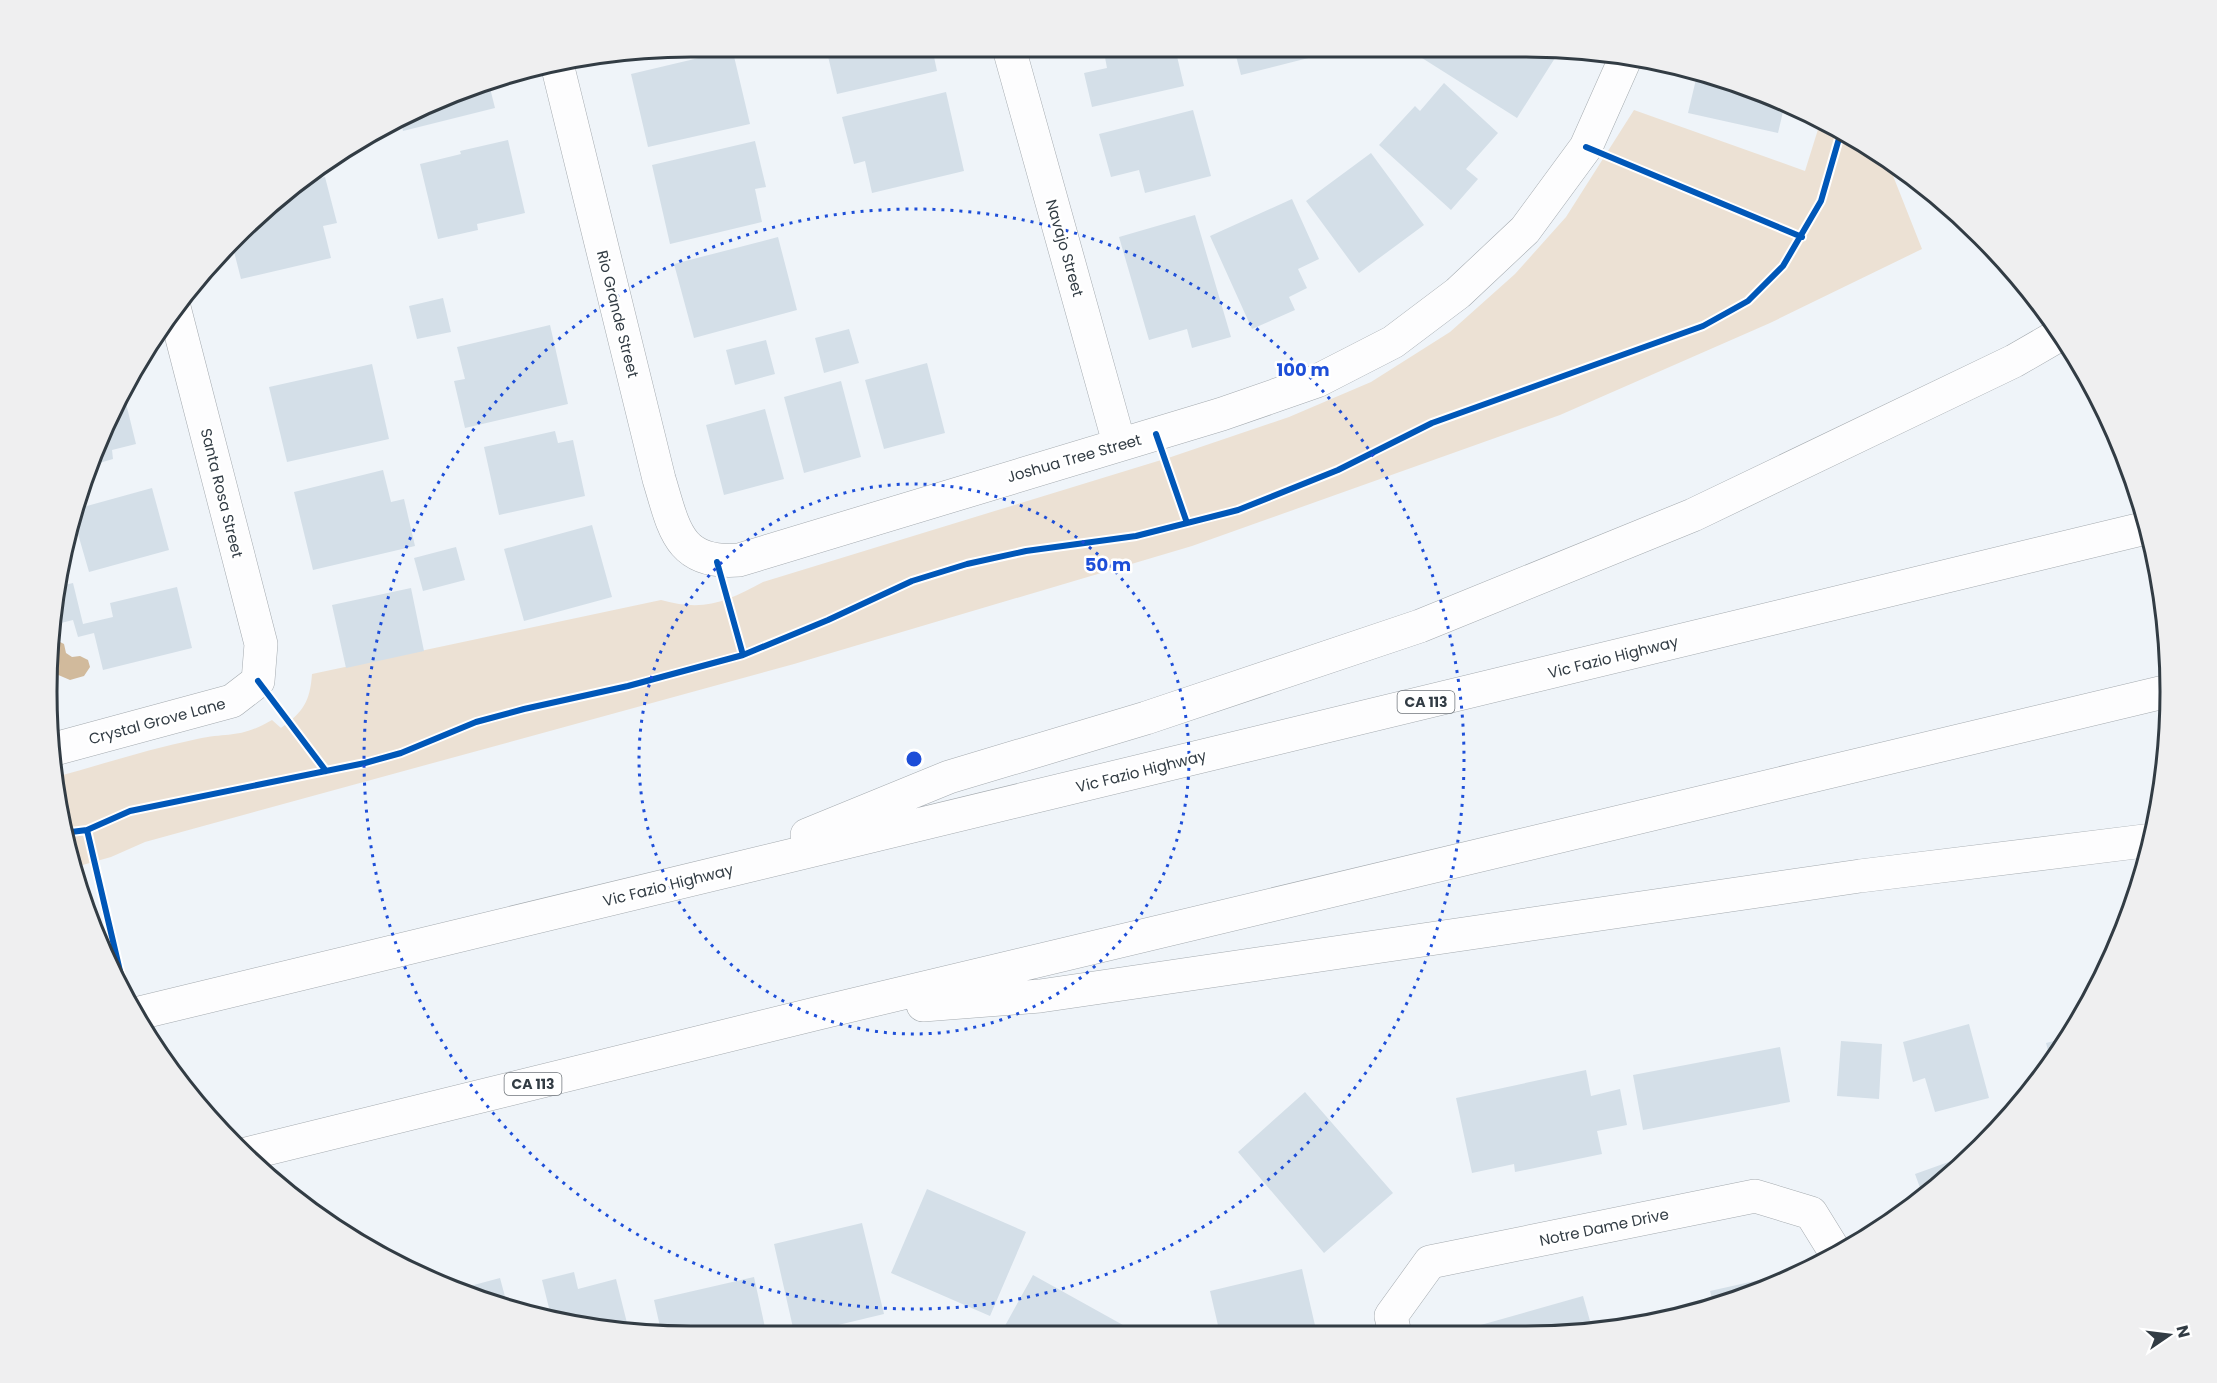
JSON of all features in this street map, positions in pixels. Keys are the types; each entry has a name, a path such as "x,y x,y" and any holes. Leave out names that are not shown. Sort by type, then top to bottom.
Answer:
{"main road":[{"name":"Navajo Street","path":"1011,57 1119,444"},
{"name":"Joshua Tree Street","path":"698,556 717,562 739,560 1222,414 1317,381 1393,342 1458,293 1525,230 1586,147 1623,65"},
{"name":"Rio Grande Street","path":"559,71 658,479 680,538 698,556"},
{"name":"Santa Rosa Street","path":"177,320 261,644 258,681"},
{"path":"706,876 949,777 1146,718 1420,626 1693,515 2014,361 2053,339"},
{"name":"Vic Fazio Highway","path":"144,1012 2139,530"},
{"name":"Crystal Grove Lane","path":"59,748 232,701 258,681"},
{"name":"CA 113","path":"255,1152 819,1013 2160,693"},
{"path":"819,1013 1040,996 1860,876 2142,841"},
{"name":"Notre Dame Drive","path":"1393,1326 1391,1317 1430,1262 1755,1196 1811,1213 1832,1247"}],"shaded area":[{"path":"1634,110 1805,171 1818,129 1892,174 1922,249 1770,323 1560,415 1192,546 794,664 145,842 111,857 82,865 69,815 62,775 179,743 242,733 272,720 281,728 304,706 312,674 661,600 702,605 726,600 763,582 1171,457 1289,417 1371,382 1450,332 1515,274 1566,217"},
{"path":"59,641 64,644 66,653 72,657 80,656 88,660 90,667 84,676 70,680 57,675"}],"building":[{"path":"703,57 734,57 750,124 648,147 631,74"},
{"path":"828,57 934,57 937,71 837,94"},
{"path":"1105,57 1177,57 1184,86 1092,107 1084,73 1107,68"},
{"path":"1236,57 1312,57 1241,75"},
{"path":"1526,57 1555,58 1517,118 1422,58"},
{"path":"1696,81 1783,112 1778,133 1688,113"},
{"path":"1444,83 1498,133 1466,169 1478,179 1451,210 1379,145 1415,106 1420,111"},
{"path":"491,90 495,108 403,131 402,127 411,122"},
{"path":"946,92 964,171 872,193 865,161 854,164 842,117"},
{"path":"1193,110 1211,176 1145,193 1139,170 1111,177 1099,134"},
{"path":"508,140 525,213 477,224 478,230 438,239 420,164 461,154 460,151"},
{"path":"755,141 766,187 755,189 762,222 670,244 652,165"},
{"path":"1371,153 1424,225 1359,273 1306,201"},
{"path":"325,177 337,223 323,226 331,258 241,279 234,252 273,214 318,179"},
{"path":"1292,199 1319,259 1298,269 1307,288 1289,297 1295,310 1252,329 1210,236"},
{"path":"1195,215 1231,337 1192,348 1187,329 1149,340 1119,237"},
{"path":"778,237 797,310 694,338 674,264"},
{"path":"443,298 451,332 417,339 409,306"},
{"path":"550,325 568,404 465,428 454,381 465,379 457,347"},
{"path":"849,329 859,363 824,373 815,338"},
{"path":"766,340 775,374 735,385 726,350"},
{"path":"927,363 945,433 884,449 865,380"},
{"path":"372,364 389,439 287,462 269,387"},
{"path":"841,381 861,457 804,473 784,397"},
{"path":"126,403 136,444 112,450 113,459 100,463"},
{"path":"765,409 784,479 724,495 706,425"},
{"path":"555,431 558,443 573,440 585,496 499,515 484,447"},
{"path":"383,470 391,502 404,499 415,546 313,570 294,492"},
{"path":"152,488 169,550 89,572 77,534 85,506"},
{"path":"592,525 612,597 524,621 504,549"},
{"path":"456,547 465,580 423,591 414,558"},
{"path":"73,583 83,624 113,617 110,603 177,587 192,648 103,670 94,633 78,637 73,620 61,623 66,585"},
{"path":"411,588 424,651 346,668 332,605"},
{"path":"1969,1024 1989,1098 1935,1112 1925,1078 1913,1082 1903,1042"},
{"path":"1841,1041 1882,1044 1879,1099 1837,1096"},
{"path":"2055,1041 2048,1051 2046,1043"},
{"path":"1780,1047 1790,1102 1643,1130 1633,1075"},
{"path":"1586,1070 1591,1096 1620,1089 1627,1125 1597,1131 1602,1154 1515,1172 1514,1164 1472,1173 1456,1098"},
{"path":"1305,1092 1393,1193 1324,1253 1238,1152"},
{"path":"1953,1161 1920,1188 1915,1174"},
{"path":"927,1189 1026,1232 990,1316 891,1273"},
{"path":"862,1223 884,1314 834,1326 793,1326 774,1244"},
{"path":"1302,1269 1315,1326 1218,1326 1210,1291"},
{"path":"574,1272 578,1289 616,1279 627,1323 549,1309 542,1280"},
{"path":"1033,1275 1123,1325 1122,1326 1005,1326"},
{"path":"754,1277 765,1326 660,1325 654,1300"},
{"path":"500,1278 505,1297 488,1292 471,1286"},
{"path":"1768,1278 1712,1297 1710,1291"},
{"path":"1583,1296 1590,1321 1567,1325 1477,1326"}],"cycle path":[{"path":"73,832 87,830 130,811 365,763 401,753 476,722 628,686 743,655 828,620 912,581 967,564 1026,551 1136,536 1238,510 1338,470 1432,423 1703,326 1748,301 1783,266 1821,201 1839,140"},
{"path":"1586,147 1802,237"},
{"path":"1156,434 1187,523"},
{"path":"717,562 743,655"},
{"path":"258,681 326,771"},
{"path":"87,830 118,964"}]}
